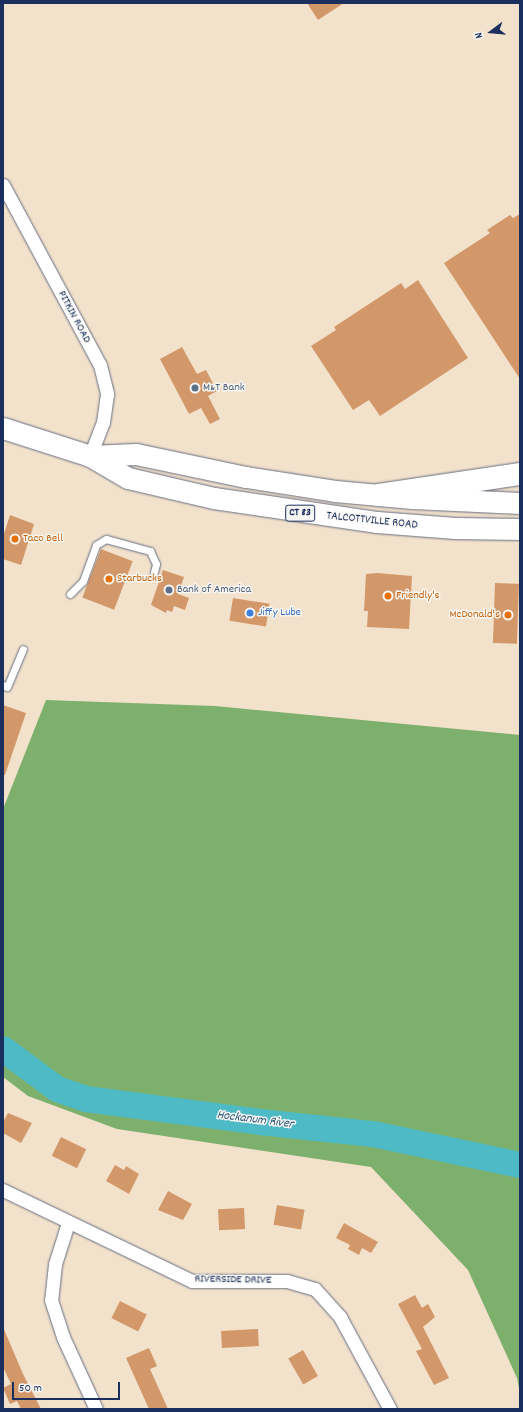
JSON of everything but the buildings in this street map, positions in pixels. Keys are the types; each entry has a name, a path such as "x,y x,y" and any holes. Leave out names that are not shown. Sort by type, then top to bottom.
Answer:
{"highway":[{"path":"379,495 520,474"}],"main road":[{"name":"TALCOTTVILLE ROAD","path":"3,428 90,456 128,478 214,498 334,518 417,526 520,529"},
{"name":"TALCOTTVILLE ROAD","path":"90,456 136,454 282,483 379,495 512,502"},
{"path":"484,529 491,515 512,502"}],"street":[{"name":"PITKIN ROAD","path":"3,185 100,365 107,394 103,422 90,456"},
{"name":"RIVERSIDE DRIVE","path":"3,1190 68,1223 192,1280 287,1281 315,1289 340,1317 390,1409"},
{"path":"68,1223 55,1264 51,1300 63,1337 96,1409"}],"lane":[{"path":"70,594 83,581 96,544 106,539 150,551 156,564 154,572"},
{"path":"3,686 6,687 23,649"}],"green space":[{"path":"46,700 215,706 520,735 520,1393 517,1378 468,1270 371,1167 117,1129 28,1096 3,1077 3,809"}],"waterway":[{"name":"Hockanum River","path":"3,1049 57,1089 86,1099 260,1122 373,1134 520,1165"}],"place":[{"name":"M&T Bank","path":"195,388"},
{"name":"Taco Bell","path":"15,539"},
{"name":"Starbucks","path":"109,579"},
{"name":"Bank of America","path":"169,590"},
{"name":"Friendly's","path":"388,596"},
{"name":"Jiffy Lube","path":"250,613"},
{"name":"McDonald's","path":"508,615"}]}
